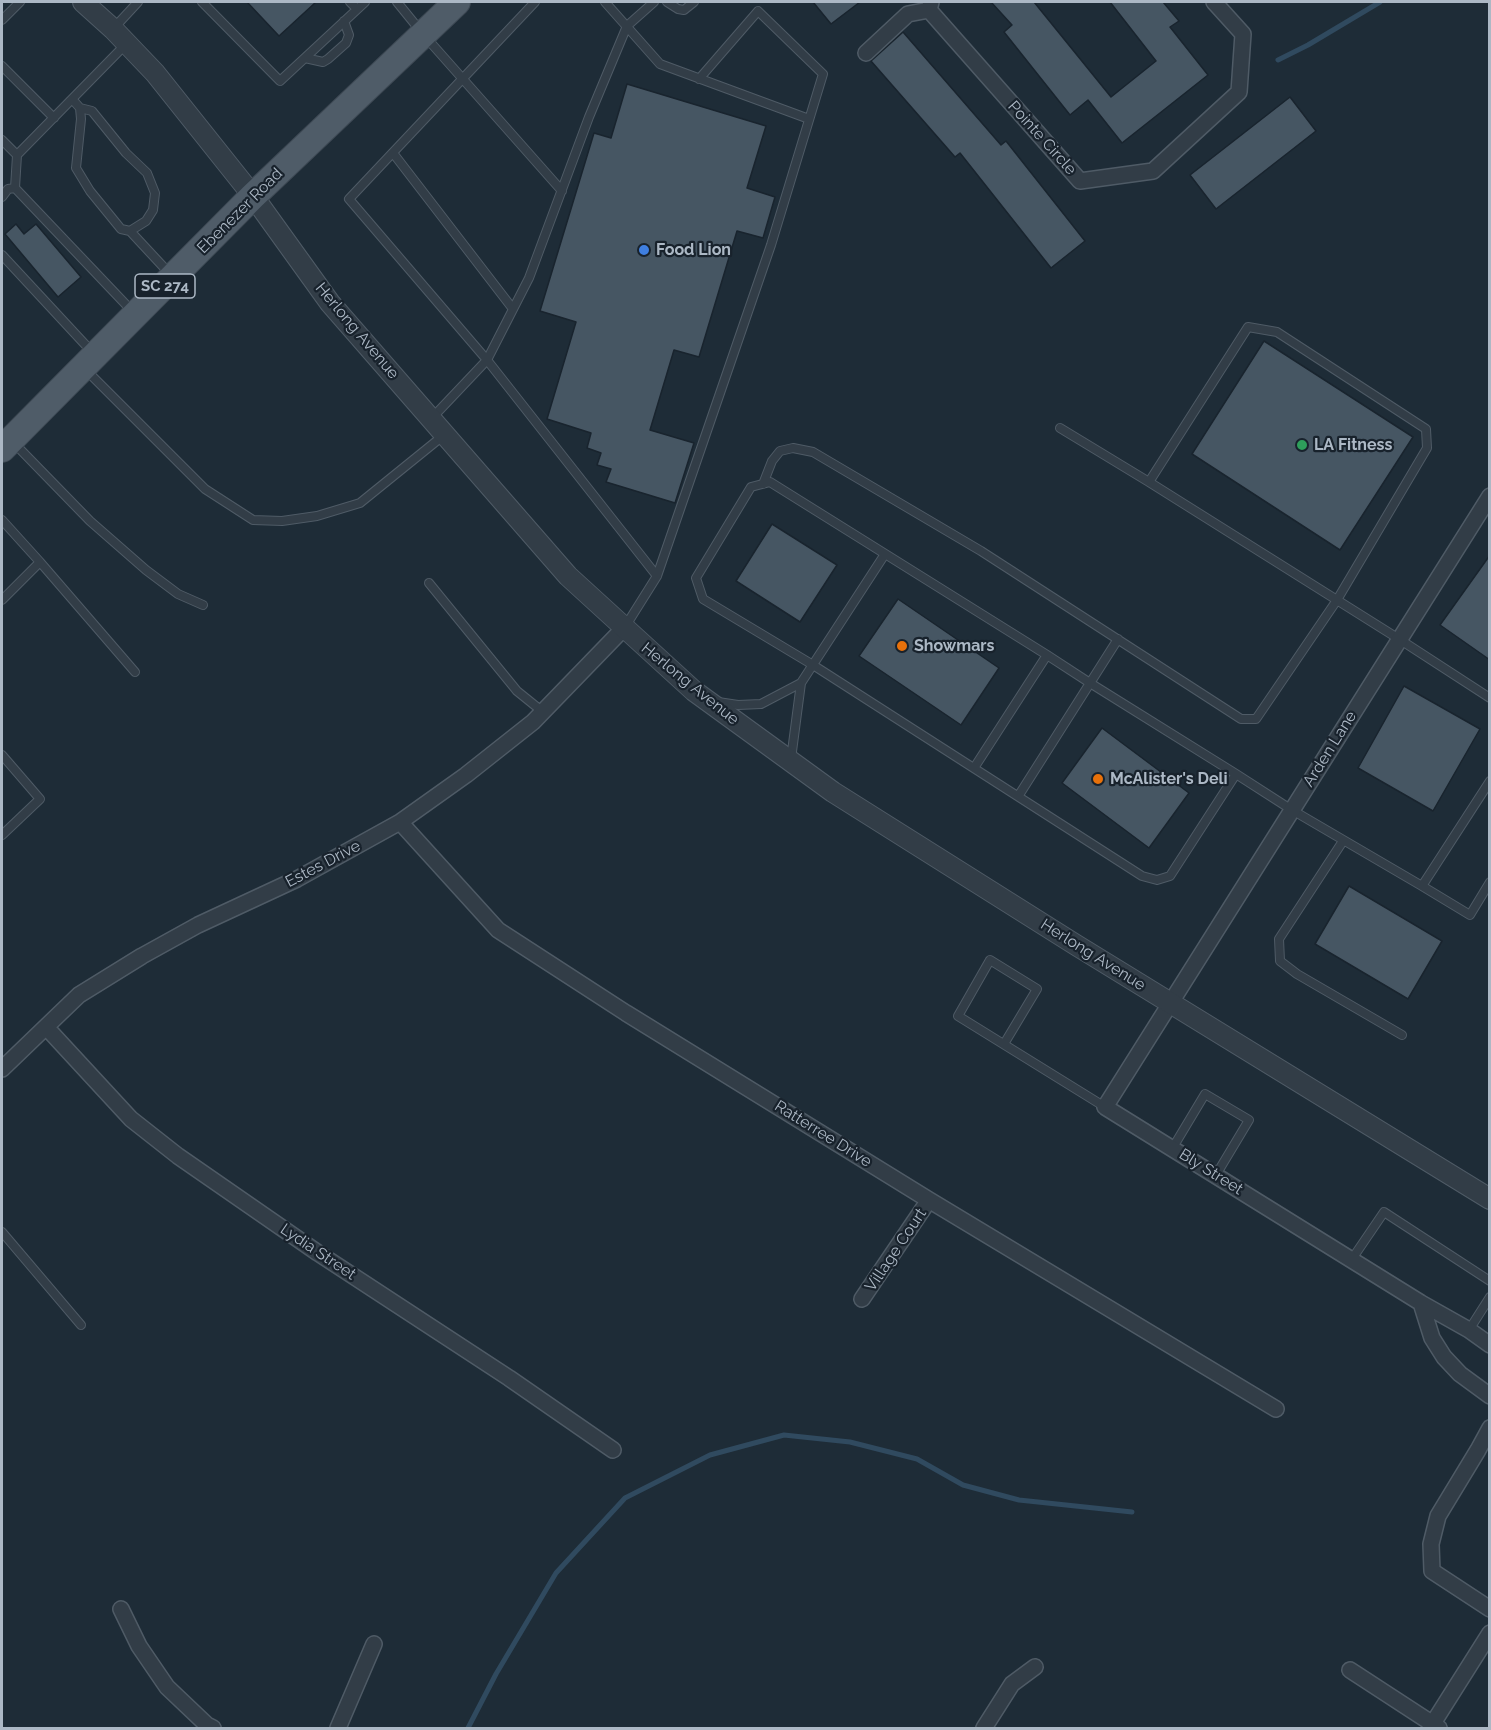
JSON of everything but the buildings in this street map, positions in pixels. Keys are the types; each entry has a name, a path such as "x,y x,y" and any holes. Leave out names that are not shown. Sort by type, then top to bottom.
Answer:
{"main road":[{"name":"Ebenezer Road","path":"6,444 253,196 457,2"}],"street":[{"name":"Herlong Avenue","path":"83,2 113,29 155,73 253,196 330,303 568,576 706,701 833,792 1170,1003 1490,1199"},
{"name":"Pointe Circle","path":"866,53 908,14 930,6 1080,181 1153,171 1239,92 1243,34 1214,2"},
{"name":"Arden Lane","path":"1170,1003 1489,496"},
{"name":"Estes Drive","path":"2,1069 80,995 142,956 198,925 297,879 400,822 466,775 533,722 624,628"},
{"name":"Ratterree Drive","path":"400,822 498,930 626,1013 1276,1409"},
{"path":"1105,1107 1170,1003"},
{"name":"Lydia Street","path":"46,1027 131,1119 178,1156 613,1450"},
{"name":"Bly Street","path":"1105,1107 1490,1345"},
{"name":"Village Court","path":"862,1299 930,1200"},
{"path":"1421,1303 1432,1338 1444,1357 1460,1374 1490,1396"},
{"path":"1490,1428 1438,1516 1431,1544 1432,1571 1490,1609"},
{"path":"121,1609 139,1646 167,1687 213,1728"},
{"path":"1350,1670 1434,1727 1490,1633"},
{"path":"338,1728 374,1644"},
{"path":"984,1728 1012,1684 1035,1667"}],"lane":[{"path":"2,20 20,2"},
{"path":"113,29 138,2"},
{"path":"202,2 280,81 365,2"},
{"path":"350,2 357,9"},
{"path":"397,2 562,190"},
{"path":"535,2 349,200 487,360 657,576"},
{"path":"605,2 660,64 809,119"},
{"path":"432,418 487,360 529,278 589,117 627,26 654,2"},
{"path":"668,2 684,10 694,2"},
{"path":"624,628 657,576 771,245 823,74 758,11 699,79"},
{"path":"305,58 323,62 346,43 349,35 344,21"},
{"path":"127,43 17,155 15,188 136,315"},
{"path":"2,66 54,118"},
{"path":"72,99 80,108 92,111 126,153 147,172 155,193 153,210 146,221 130,231"},
{"path":"80,108 76,168 90,191 121,229 130,231 173,277"},
{"path":"2,141 17,155"},
{"path":"393,153 513,309"},
{"path":"2,196 8,189 15,188"},
{"path":"2,255 89,361 205,489 253,520 282,521 317,516 360,502 445,434"},
{"path":"763,484 772,460 780,451 793,448 813,452 981,551 1241,719 1256,719 1337,600 1427,448 1426,429 1276,332 1248,327 1149,482"},
{"path":"1060,428 1490,698"},
{"path":"6,444 146,570 178,594 203,605"},
{"path":"1236,774 1170,876 1157,880 1142,876 813,665 703,599 696,578 751,487 770,482 1047,655 1090,683 1236,774 1292,810 1470,915 1490,882"},
{"path":"2,520 135,672"},
{"path":"791,761 801,683 885,554"},
{"path":"2,600 40,562"},
{"path":"429,583 517,691 543,712"},
{"path":"1018,795 1118,639"},
{"path":"974,768 1047,655"},
{"path":"706,701 738,705 761,704 801,683"},
{"path":"2,755 40,800 2,835"},
{"path":"1422,886 1490,782"},
{"path":"1343,841 1279,939 1280,962 1402,1035"},
{"path":"1004,1044 1037,989 990,960 958,1016 1105,1107"},
{"path":"1172,1149 1205,1094 1249,1120 1215,1175"},
{"path":"1352,1259 1384,1212 1490,1281"},
{"path":"2,1232 81,1325"},
{"path":"1469,1330 1490,1297"}],"waterway":[{"path":"1278,60 1380,2"},
{"path":"468,1728 496,1674 556,1573 625,1498 710,1455 784,1435 850,1442 917,1459 963,1485 1019,1500 1132,1512"}],"place":[{"name":"Food Lion","path":"644,250"},
{"name":"LA Fitness","path":"1302,445"},
{"name":"Showmars","path":"902,646"},
{"name":"McAlister's Deli","path":"1098,779"}]}
